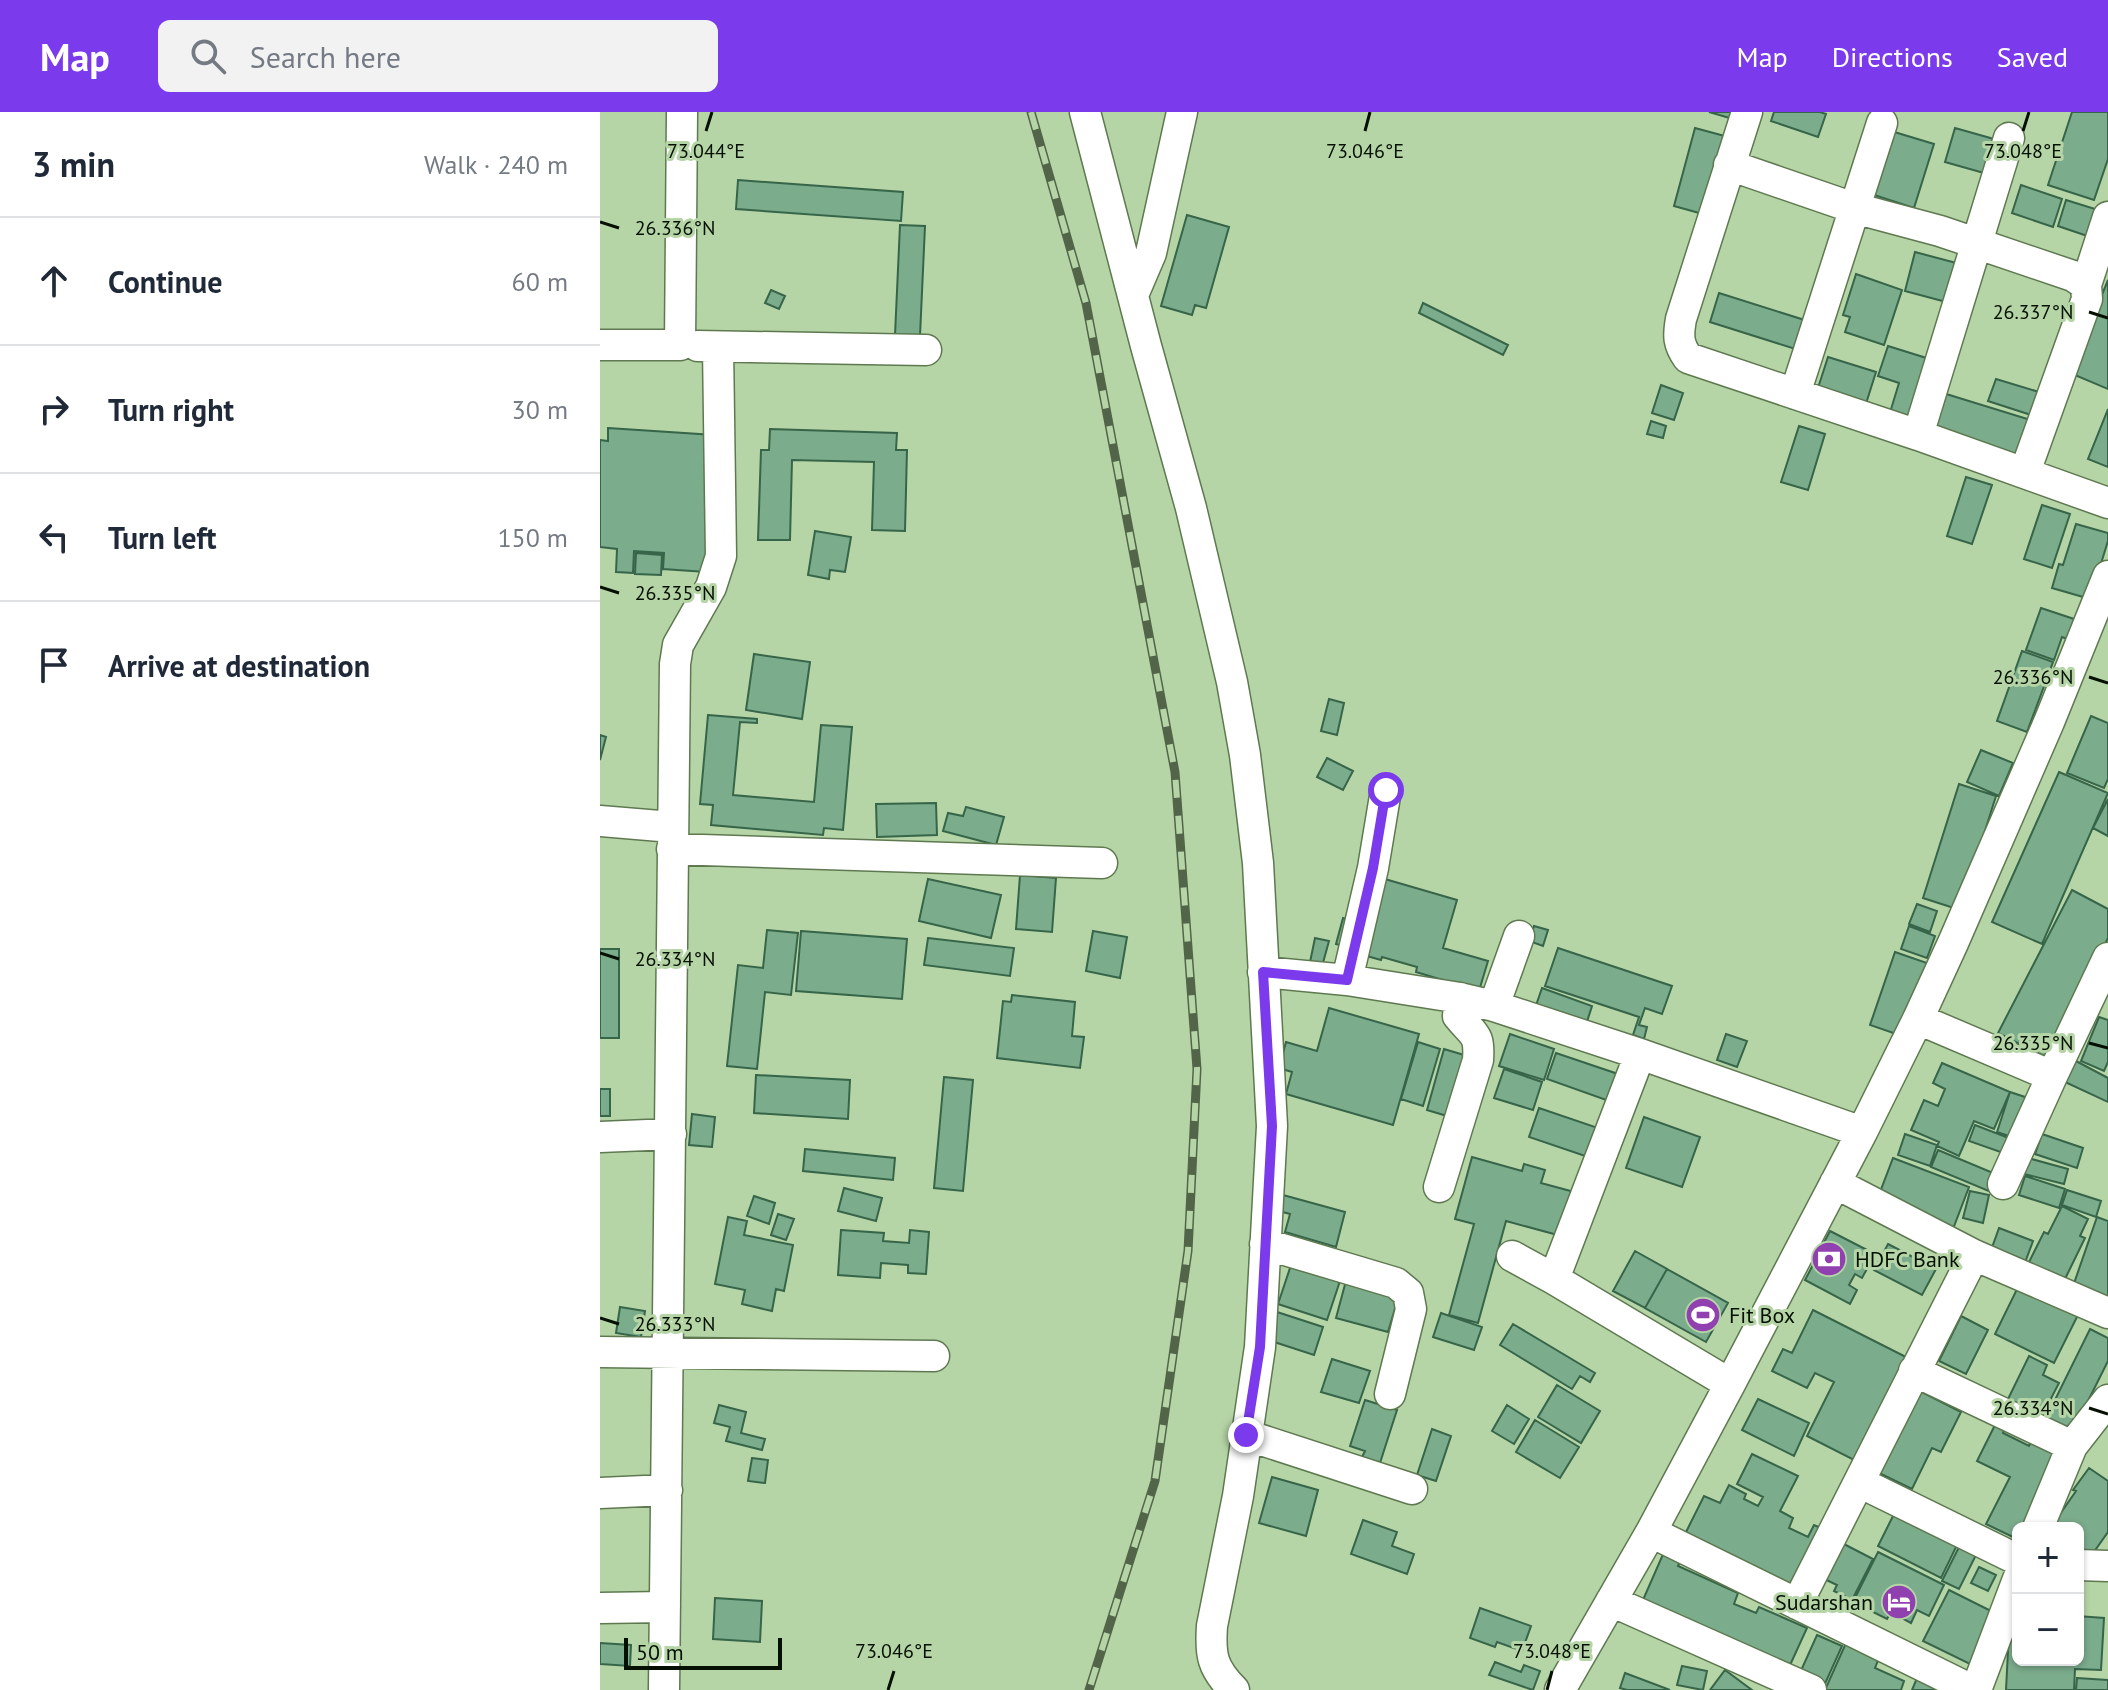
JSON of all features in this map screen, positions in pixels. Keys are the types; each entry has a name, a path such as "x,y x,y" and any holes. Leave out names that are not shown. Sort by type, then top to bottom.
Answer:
{"street":[{"path":"680,345 682,112"},
{"path":"1085,112 1191,508 1232,682 1245,755 1258,863 1272,1126 1260,1347 1211,1647 1214,1664 1234,1690"},
{"path":"1133,295 1151,253 1182,112"},
{"path":"1747,112 1681,319 1679,346 1688,358 2108,503"},
{"path":"1795,394 1882,123"},
{"path":"1918,435 2009,138"},
{"path":"1729,165 1854,208 1976,243 2073,276 2086,285"},
{"path":"2025,472 2087,299 2086,285 2108,217"},
{"path":"600,345 926,350"},
{"path":"664,1690 675,664 678,645 711,587 721,556 718,347"},
{"path":"1560,1690 1651,1532 1730,1384 1918,1019 2101,609 2108,576"},
{"path":"1347,980 1373,868 1386,790"},
{"path":"600,821 672,838 1102,863"},
{"path":"1494,1006 1519,936"},
{"path":"1263,972 1347,980 1494,1006 1862,1132"},
{"path":"2003,1184 2052,1076 2104,977"},
{"path":"1439,1187 1478,1060 1476,1035 1458,1016 1460,998"},
{"path":"1918,1019 2052,1076"},
{"path":"1554,1279 1640,1054"},
{"path":"600,1137 671,1134"},
{"path":"1835,1183 1974,1255 2108,1313"},
{"path":"1265,1244 1396,1283 1408,1293 1411,1309 1390,1394"},
{"path":"1797,1604 1974,1255"},
{"path":"1512,1256 1730,1384"},
{"path":"600,1352 934,1356"},
{"path":"1914,1371 2072,1446"},
{"path":"2040,1522 2072,1446 2108,1400"},
{"path":"1246,1435 1412,1489"},
{"path":"1859,1482 2012,1557"},
{"path":"600,1493 667,1490"},
{"path":"1651,1532 1974,1690 2012,1594"},
{"path":"2084,1565 2108,1566"},
{"path":"1611,1601 1811,1690"},
{"path":"600,1608 665,1607"}],"building":[{"path":"1709,112 1743,112 1740,121"},
{"path":"1774,112 1826,114 1818,137 1771,121"},
{"path":"2072,112 2108,112 2108,159 2094,200 2048,185"},
{"path":"1695,128 1732,138 1710,216 1674,206"},
{"path":"1955,128 2001,141 1991,175 1945,162"},
{"path":"1891,131 1934,144 1914,208 1871,194"},
{"path":"738,180 903,192 901,221 736,209"},
{"path":"2021,185 2062,199 2053,227 2012,213"},
{"path":"2066,200 2108,213 2102,241 2058,226"},
{"path":"1187,215 1229,227 1206,308 1195,305 1192,315 1161,306"},
{"path":"900,225 925,226 920,336 895,335"},
{"path":"1915,252 1960,264 1950,303 1905,291"},
{"path":"1856,274 1902,290 1884,345 1845,332 1850,317 1843,315"},
{"path":"2108,280 2108,389 2070,373"},
{"path":"771,290 785,296 779,309 765,303"},
{"path":"1719,293 1814,323 1805,352 1710,322"},
{"path":"1423,303 1508,345 1503,355 1419,313"},
{"path":"1888,346 1936,361 1914,428 1888,419 1899,383 1878,376"},
{"path":"1828,357 1876,372 1864,410 1816,394"},
{"path":"1996,379 2039,392 2031,415 1988,401"},
{"path":"1661,385 1683,393 1674,420 1652,413"},
{"path":"1943,393 2034,421 2022,461 1931,433"},
{"path":"2108,409 2108,467 2088,459"},
{"path":"1651,421 1666,426 1663,438 1647,434"},
{"path":"1799,426 1825,434 1808,490 1781,482"},
{"path":"608,428 714,435 706,572 663,569 664,553 634,551 633,573 616,572 617,549 600,547 600,440 608,441"},
{"path":"770,429 897,433 896,450 907,450 905,531 872,530 874,462 792,460 790,540 758,540 761,450 769,450"},
{"path":"1966,477 1992,485 1972,544 1947,536"},
{"path":"2042,505 2070,514 2052,568 2024,559"},
{"path":"2076,524 2108,533 2090,599 2052,588"},
{"path":"815,531 851,537 845,572 830,570 829,579 808,575"},
{"path":"636,553 662,555 661,575 635,574"},
{"path":"2041,608 2080,621 2073,641 2062,637 2054,660 2026,650"},
{"path":"2022,651 2053,662 2027,732 1997,721"},
{"path":"754,654 810,662 802,719 746,710"},
{"path":"1329,699 1344,703 1337,735 1321,731"},
{"path":"708,715 757,719 757,723 740,722 733,795 814,802 821,725 852,727 843,830 824,828 823,835 711,825 713,805 700,804"},
{"path":"2091,716 2108,723 2108,779 2104,788 2067,773"},
{"path":"600,735 606,737 600,760"},
{"path":"1981,750 2013,763 1999,796 1967,782"},
{"path":"1327,758 1353,771 1343,790 1317,777"},
{"path":"2059,772 2108,793 2042,944 1992,922"},
{"path":"1959,784 1996,796 1960,910 1923,898"},
{"path":"2108,799 2108,836 2093,828"},
{"path":"936,803 937,835 877,837 876,804"},
{"path":"966,807 1004,817 996,845 943,831 948,813 963,816"},
{"path":"1020,875 1056,878 1052,932 1016,929"},
{"path":"1378,877 1457,900 1443,948 1488,961 1479,991 1416,972 1417,967 1356,953"},
{"path":"928,879 1001,895 991,938 919,921"},
{"path":"2072,890 2108,909 2108,938 2047,1058 1998,1033"},
{"path":"1917,904 1937,911 1930,932 1909,924"},
{"path":"1343,918 1358,922 1351,948 1336,944"},
{"path":"1534,926 1548,930 1543,946 1529,941"},
{"path":"1909,926 1935,936 1927,958 1901,949"},
{"path":"767,930 798,933 791,995 765,992 757,1069 727,1066 738,965 763,968"},
{"path":"801,931 907,939 902,999 796,991"},
{"path":"1093,931 1127,937 1120,978 1086,971"},
{"path":"928,938 1014,948 1010,976 924,965"},
{"path":"1315,938 1329,941 1321,970 1309,967"},
{"path":"1558,948 1672,986 1662,1014 1645,1008 1639,1025 1647,1027 1644,1039 1633,1035 1639,1017 1545,986"},
{"path":"600,949 619,949 619,1038 600,1038"},
{"path":"1895,952 1927,963 1902,1036 1870,1025"},
{"path":"1542,988 1592,1006 1584,1031 1533,1014"},
{"path":"1012,995 1075,1002 1072,1036 1084,1037 1080,1068 997,1058 1003,1001 1011,1002"},
{"path":"1329,1008 1419,1034 1393,1125 1286,1094 1292,1072 1279,1068 1286,1042 1317,1051"},
{"path":"2099,1017 2108,1020 2108,1062 2104,1071 2081,1061"},
{"path":"1510,1034 1554,1049 1544,1080 1499,1066"},
{"path":"1726,1034 1747,1041 1737,1067 1717,1060"},
{"path":"1418,1042 1440,1049 1423,1106 1401,1099"},
{"path":"1444,1049 1474,1058 1457,1119 1427,1110"},
{"path":"1556,1053 1618,1074 1609,1101 1547,1079"},
{"path":"2076,1061 2108,1078 2108,1102 2065,1082"},
{"path":"1942,1063 2010,1092 1994,1129 1974,1121 1959,1156 1937,1146 1939,1142 1911,1130 1924,1100 1938,1106 1945,1089 1933,1083"},
{"path":"1504,1069 1542,1082 1533,1110 1494,1098"},
{"path":"756,1075 850,1080 848,1119 754,1113"},
{"path":"944,1077 973,1080 963,1191 934,1188"},
{"path":"600,1089 610,1089 610,1116 600,1116"},
{"path":"2010,1092 2031,1099 2018,1139 1997,1132"},
{"path":"1539,1108 1601,1129 1591,1158 1529,1137"},
{"path":"692,1114 715,1117 712,1147 689,1145"},
{"path":"1644,1117 1700,1137 1682,1187 1626,1168"},
{"path":"1975,1125 2014,1140 2009,1155 1969,1141"},
{"path":"1905,1134 1937,1145 1930,1166 1898,1155"},
{"path":"2042,1134 2083,1148 2077,1168 2035,1154"},
{"path":"805,1149 895,1158 893,1180 803,1171"},
{"path":"1938,1150 1998,1175 1991,1192 1931,1167"},
{"path":"1472,1157 1522,1171 1524,1164 1545,1170 1541,1183 1578,1193 1565,1237 1506,1221 1478,1323 1449,1315 1474,1224 1455,1219"},
{"path":"1893,1158 1969,1187 1953,1229 1877,1200"},
{"path":"2028,1158 2068,1169 2064,1184 2024,1174"},
{"path":"2025,1176 2065,1189 2059,1208 2019,1195"},
{"path":"844,1188 882,1198 876,1221 838,1211"},
{"path":"2067,1190 2101,1201 2096,1217 2062,1205"},
{"path":"1970,1191 1989,1195 1983,1223 1963,1218"},
{"path":"1283,1195 1345,1212 1336,1247 1285,1232 1290,1214 1279,1211"},
{"path":"754,1196 775,1203 769,1224 747,1216"},
{"path":"2062,1206 2088,1219 2080,1236 2085,1238 2065,1279 2047,1270 2042,1278 2025,1270 2044,1232 2048,1234"},
{"path":"778,1214 794,1219 786,1240 771,1235"},
{"path":"728,1217 747,1221 744,1235 793,1245 784,1291 776,1289 772,1311 742,1304 745,1290 715,1284"},
{"path":"2097,1217 2108,1221 2108,1300 2071,1292"},
{"path":"1999,1228 2033,1241 2023,1268 1989,1256"},
{"path":"841,1230 884,1233 883,1241 909,1243 910,1230 929,1232 926,1274 908,1273 908,1265 881,1263 880,1278 838,1275"},
{"path":"1830,1231 1871,1252 1862,1278 1855,1274 1849,1285 1857,1290 1850,1304 1805,1280 1815,1261 1819,1263 1825,1250 1821,1248"},
{"path":"1888,1244 1936,1269 1922,1295 1874,1270"},
{"path":"1635,1251 1667,1269 1645,1308 1613,1291"},
{"path":"1291,1265 1340,1281 1327,1320 1278,1304"},
{"path":"1667,1269 1728,1303 1706,1342 1645,1308"},
{"path":"1347,1277 1400,1292 1388,1332 1336,1318"},
{"path":"2019,1285 2078,1315 2054,1363 1995,1334"},
{"path":"620,1307 645,1311 641,1337 616,1333"},
{"path":"1813,1310 1906,1357 1854,1460 1807,1436 1834,1382 1815,1373 1807,1388 1772,1371 1783,1349 1792,1353"},
{"path":"1274,1311 1323,1327 1314,1355 1265,1339"},
{"path":"1441,1313 1482,1327 1474,1350 1433,1337"},
{"path":"1961,1316 1988,1330 1966,1374 1939,1361"},
{"path":"1513,1324 1595,1373 1590,1382 1580,1376 1572,1389 1500,1345"},
{"path":"2090,1329 2108,1338 2108,1361 2073,1431 2046,1418"},
{"path":"2029,1356 2047,1365 2043,1375 2059,1383 2042,1416 2008,1399"},
{"path":"1332,1359 1370,1371 1359,1403 1321,1392"},
{"path":"1557,1385 1600,1411 1581,1443 1538,1417"},
{"path":"1920,1391 1961,1412 1941,1452 1932,1448 1912,1489 1879,1473"},
{"path":"1758,1399 1809,1423 1794,1456 1742,1430"},
{"path":"1365,1400 1397,1410 1380,1463 1362,1457 1365,1451 1350,1446"},
{"path":"719,1405 746,1412 741,1433 765,1439 762,1450 726,1441 730,1427 714,1423"},
{"path":"1507,1405 1529,1419 1514,1444 1492,1431"},
{"path":"1535,1420 1579,1447 1560,1478 1516,1452"},
{"path":"1997,1421 2006,1426 2003,1433 2029,1446 2033,1438 2061,1452 2026,1522 2012,1522 2012,1537 1986,1524 2010,1477 1977,1461"},
{"path":"1432,1429 1451,1436 1436,1481 1417,1475"},
{"path":"1752,1454 1798,1476 1780,1511 1793,1518 1789,1528 1808,1537 1814,1525 1821,1528 1792,1586 1685,1534 1704,1496 1720,1503 1729,1485 1746,1494 1744,1499 1758,1506 1763,1497 1737,1484"},
{"path":"752,1458 768,1460 765,1483 748,1481"},
{"path":"2089,1468 2108,1481 2108,1532 2091,1556 2084,1551 2084,1522 2054,1522 2076,1491 2073,1490"},
{"path":"1272,1477 1318,1490 1306,1536 1259,1523"},
{"path":"1895,1512 1958,1543 1941,1578 1878,1546"},
{"path":"1363,1520 1397,1532 1392,1546 1414,1554 1407,1574 1351,1554"},
{"path":"1838,1541 1873,1559 1852,1600 1834,1591 1837,1585 1820,1577"},
{"path":"1960,1545 1977,1553 1959,1589 1942,1581"},
{"path":"1664,1552 1681,1559 1678,1566 1738,1593 1734,1604 1756,1613 1759,1607 1807,1628 1786,1674 1639,1609"},
{"path":"1878,1552 1944,1585 1929,1616 1917,1610 1911,1623 1891,1612 1887,1619 1853,1602"},
{"path":"1979,1567 1996,1575 1988,1591 1971,1583"},
{"path":"1949,1590 1997,1614 1972,1665 1923,1641"},
{"path":"715,1598 762,1601 760,1642 713,1639"},
{"path":"1480,1608 1531,1626 1522,1651 1497,1642 1495,1647 1470,1638"},
{"path":"2010,1612 2012,1666 2084,1666 2084,1616 2104,1618 2101,1670 2075,1669 2074,1690 2006,1690"},
{"path":"1817,1635 1842,1646 1824,1686 1799,1675"},
{"path":"600,1643 631,1645 630,1666 600,1664"},
{"path":"1846,1643 1879,1658 1875,1668 1904,1681 1901,1690 1825,1690"},
{"path":"1495,1662 1521,1672 1524,1665 1540,1671 1533,1690 1489,1675"},
{"path":"1682,1666 1707,1671 1703,1690 1677,1685"},
{"path":"1725,1670 1752,1690 1710,1690"},
{"path":"1625,1673 1670,1690 1620,1688"},
{"path":"1917,1678 1938,1690 1912,1690"},
{"path":"2077,1678 2108,1680 2108,1690 2076,1690"}],"railway":[{"path":"1031,112 1086,303 1175,772 1197,1069 1188,1251 1155,1481 1089,1690"}],"place":[{"name":"HDFC Bank","path":"1829,1259"},
{"name":"Fit Box","path":"1703,1315"},
{"name":"Sudarshan","path":"1899,1602"}],"route":[{"path":"1246,1435 1260,1347 1272,1126 1263,972 1347,980 1373,868 1386,790"}]}
